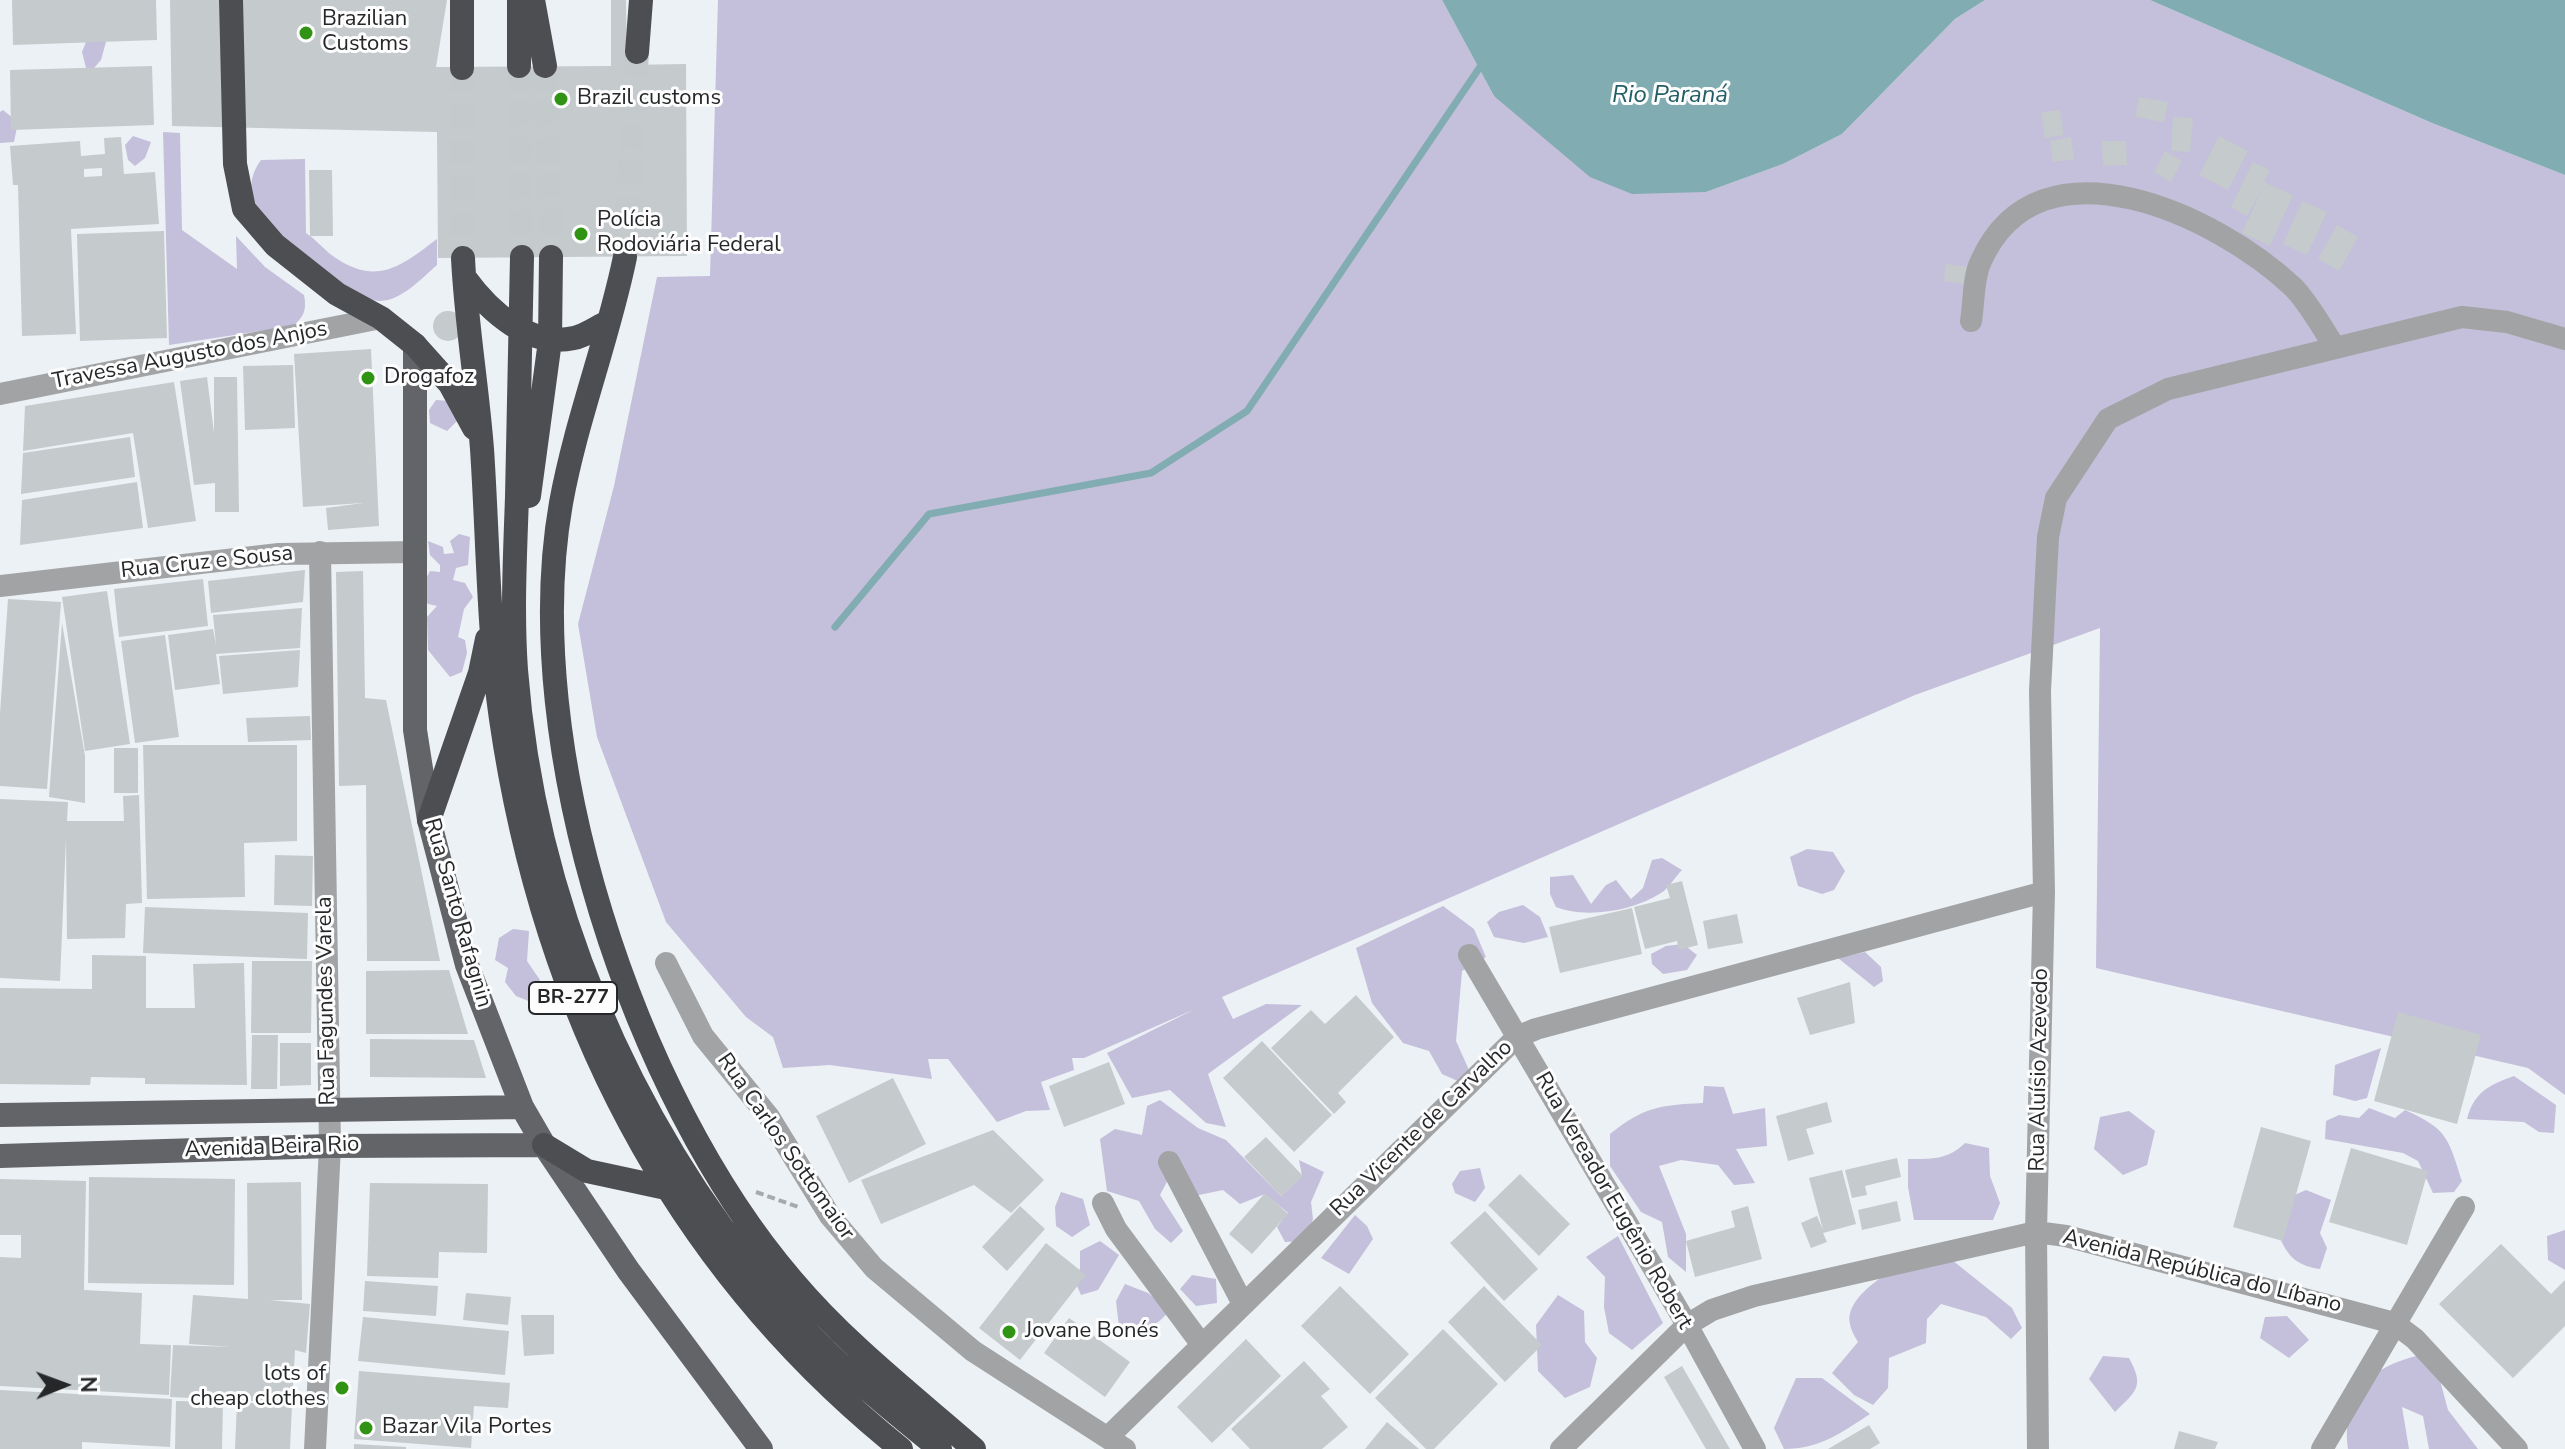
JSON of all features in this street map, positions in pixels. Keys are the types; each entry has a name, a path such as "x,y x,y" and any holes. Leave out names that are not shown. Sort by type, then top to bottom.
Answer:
{"highway":[{"path":"231,0 235,164 244,209 275,245 337,294 381,318 415,345 450,384 482,444"},
{"path":"462,0 462,68"},
{"path":"519,0 519,66"},
{"path":"533,0 545,66"},
{"path":"637,52 641,0"},
{"name":"BR-277","path":"522,257 514,589 516,670 526,751 552,875 574,948 645,1110 723,1229 775,1297 826,1351 940,1449"},
{"path":"514,589 540,429 550,341 551,257"},
{"path":"625,257 561,503 552,588 552,666 570,789 604,927 670,1093 701,1152 791,1280 844,1335 974,1449"},
{"name":"BR-277","path":"521,329 486,306 464,267 482,444 501,717 522,839 539,906 586,1032 624,1118 666,1188 756,1308 813,1368 901,1449"},
{"path":"521,329 550,341 576,338 608,322"},
{"path":"429,820 480,673 492,601"},
{"path":"544,1145 587,1171 666,1188"}],"main road":[{"name":"Rua Santo Rafagnin","path":"415,345 415,730 429,820 467,965 522,1107 544,1145 628,1270 761,1449"},
{"name":"Avenida Beira Rio","path":"0,1115 522,1107"},
{"name":"Avenida Beira Rio","path":"0,1156 330,1146 544,1145"}],"street":[{"path":"1971,321 1980,262 2002,229 2032,202 2070,191 2125,197 2156,205 2229,239 2294,288 2335,347"},
{"name":"Rua Aluísio Azevedo","path":"2038,1449 2036,1232 2044,892 2040,691 2048,537 2056,498 2108,419 2168,389 2462,317 2507,322 2565,339"},
{"name":"Travessa Augusto dos Anjos","path":"0,394 381,318"},
{"name":"Rua Cruz e Sousa","path":"0,586 320,552 415,552"},
{"name":"Rua Fagundes Varela","path":"315,1449 330,1146 320,552"},
{"name":"Rua Vicente de Carvalho","path":"1116,1443 1202,1345 1517,1037 1536,1029 2044,892"},
{"name":"Rua Vereador Eugênio Robert","path":"1469,955 1687,1325 1755,1449"},
{"name":"Rua Carlos Sottomaior","path":"666,963 703,1036 769,1117 830,1216 874,1268 973,1351 1116,1443"},
{"path":"1169,1162 1243,1304"},
{"path":"1103,1203 1116,1229 1202,1345"},
{"path":"2322,1449 2464,1207"},
{"name":"Avenida República do Líbano","path":"1561,1449 1687,1325 1712,1310 1754,1296 2036,1232 2066,1236 2394,1323 2415,1339 2517,1449"}],"path":[{"path":"723,1181 830,1216"}],"shaded area":[{"path":"718,0 1442,0 1494,96 1706,192 1783,164 1842,134 1955,19 1985,0 2150,0 2432,123 2565,175 2565,1095 2528,1068 2096,968 2100,628 1915,695 1222,997 1233,1019 1266,1004 1302,1005 1208,1074 1226,1127 1206,1123 1170,1090 1132,1098 1107,1053 1195,1009 1084,1058 1072,1058 1074,1070 1041,1082 1050,1110 1026,1111 997,1122 948,1059 928,1059 932,1079 830,1065 783,1068 773,1037 746,1017 666,922 597,737 578,624 614,486 657,277 710,276"},
{"path":"97,37 106,42 101,60 94,68 86,68 82,52 86,42"},
{"path":"3,110 18,122 14,142 0,143 0,112"},
{"path":"163,132 180,133 182,230 237,269 236,236 265,267 304,295 304,312 293,326 169,345"},
{"path":"133,136 151,142 145,158 135,166 128,160 125,145"},
{"path":"305,159 306,233 330,254 360,270 386,270 411,258 437,239 437,265 404,293 381,301 350,290 289,245 259,212 253,200 251,184 261,160"},
{"path":"436,400 449,401 458,420 447,431 430,423 429,410"},
{"path":"459,534 470,537 468,565 456,568 453,580 465,583 473,597 464,609 458,637 465,640 467,653 462,672 450,677 428,650 427,617 437,606 428,604 420,590 430,571 440,572 440,565 430,555 428,541 443,547 444,554 454,553 450,541"},
{"path":"1807,849 1833,852 1845,871 1834,890 1822,894 1798,886 1790,857"},
{"path":"1662,858 1682,870 1664,891 1623,909 1595,913 1568,911 1556,907 1550,894 1550,877 1573,875 1591,904 1606,885 1616,880 1631,899 1643,888 1652,860"},
{"path":"1523,905 1540,917 1548,937 1524,943 1494,937 1487,922 1499,912"},
{"path":"1443,906 1474,929 1486,957 1462,971 1456,1041 1469,1070 1460,1082 1442,1074 1429,1051 1403,1043 1372,1003 1356,948"},
{"path":"513,929 529,931 527,961 540,980 531,1002 516,996 505,982 508,968 495,960 499,938"},
{"path":"1683,944 1697,955 1687,970 1663,974 1652,964 1651,954 1666,946"},
{"path":"1865,952 1881,967 1883,981 1874,987 1838,958"},
{"path":"2381,1048 2367,1098 2355,1101 2333,1095 2335,1065"},
{"path":"2514,1076 2556,1105 2554,1133 2539,1132 2524,1122 2467,1119 2478,1096"},
{"path":"1704,1086 1724,1087 1733,1114 1765,1108 1767,1146 1736,1149 1755,1183 1734,1185 1718,1165 1681,1160 1659,1166 1686,1234 1686,1272 1668,1257 1662,1222 1641,1212 1610,1166 1610,1134 1653,1109 1703,1103"},
{"path":"1160,1100 1198,1128 1226,1140 1281,1196 1302,1176 1299,1160 1324,1172 1311,1202 1313,1219 1306,1241 1285,1242 1277,1227 1288,1213 1265,1194 1240,1204 1223,1190 1189,1197 1171,1174 1160,1195 1183,1231 1171,1243 1155,1229 1139,1201 1107,1191 1100,1139 1115,1129 1142,1135 1147,1106"},
{"path":"2369,1108 2395,1118 2405,1110 2438,1129 2449,1144 2462,1181 2454,1192 2433,1193 2418,1161 2403,1153 2325,1139 2326,1121 2339,1115 2359,1118"},
{"path":"2129,1111 2155,1131 2147,1165 2123,1175 2094,1149 2100,1117"},
{"path":"1965,1143 1989,1148 1990,1176 2000,1203 1993,1220 1914,1220 1908,1187 1908,1159 1946,1156"},
{"path":"1480,1168 1485,1188 1475,1202 1455,1193 1452,1184 1460,1171"},
{"path":"2306,1190 2331,1200 2320,1233 2327,1248 2320,1269 2302,1264 2290,1255 2275,1226 2285,1199"},
{"path":"1061,1192 1083,1199 1090,1225 1072,1237 1056,1226 1055,1207"},
{"path":"1355,1215 1367,1226 1373,1239 1349,1274 1321,1258"},
{"path":"2565,1230 2565,1270 2548,1260 2547,1236"},
{"path":"1618,1236 1663,1323 1632,1350 1609,1333 1604,1307 1605,1277 1586,1257"},
{"path":"1100,1241 1119,1255 1098,1290 1081,1295 1073,1277 1080,1269 1080,1251"},
{"path":"1937,1248 2012,1308 2022,1328 2011,1339 1986,1317 1941,1304 1927,1319 1926,1343 1889,1358 1888,1388 1873,1405 1854,1395 1832,1373 1858,1342 1851,1326 1851,1312 1857,1300 1881,1278"},
{"path":"1192,1275 1216,1279 1217,1303 1196,1306 1180,1289"},
{"path":"1125,1284 1148,1293 1170,1310 1148,1328 1119,1327 1116,1301"},
{"path":"1558,1295 1584,1311 1585,1342 1597,1358 1590,1387 1565,1398 1538,1371 1536,1325"},
{"path":"2287,1316 2309,1340 2289,1358 2260,1338 2265,1317"},
{"path":"2424,1354 2438,1373 2448,1410 2478,1449 2429,1449 2423,1416 2402,1407 2409,1449 2348,1449 2349,1411 2364,1384 2389,1366"},
{"path":"2103,1356 2129,1358 2137,1376 2133,1393 2115,1412 2089,1379"},
{"path":"1796,1378 1822,1378 1870,1414 1819,1443 1784,1449 1774,1428"}],"water":[{"name":"Rio Paraná","path":"1442,0 1985,0 1955,19 1842,134 1783,164 1706,192 1632,194 1590,177 1494,96"},
{"path":"2150,0 2565,0 2565,175 2432,123"}],"building":[{"path":"12,0 156,0 157,40 13,45"},
{"path":"170,0 447,0 436,67 611,66 611,0 626,0 627,65 686,64 687,256 438,258 437,132 172,126"},
{"path":"152,66 154,125 11,130 10,70"},
{"path":"2139,97 2168,102 2164,122 2135,117"},
{"path":"2060,110 2064,135 2045,138 2041,112"},
{"path":"2173,117 2193,118 2190,152 2171,151"},
{"path":"2219,136 2248,151 2228,190 2199,175"},
{"path":"121,137 124,174 155,172 159,224 71,229 76,334 22,336 18,185 13,185 10,146 80,141 81,156 105,154 104,138","holes":["102,168 102,176 84,177 84,169"]},
{"path":"2071,137 2074,159 2053,162 2050,141"},
{"path":"2102,141 2126,141 2127,165 2103,166"},
{"path":"2165,151 2182,161 2171,182 2154,172"},
{"path":"2253,162 2270,170 2264,182 2293,195 2270,246 2242,233 2262,189 2247,216 2231,207"},
{"path":"309,170 332,170 333,236 310,236"},
{"path":"2302,201 2327,212 2307,255 2283,244"},
{"path":"2337,225 2358,237 2339,271 2318,259"},
{"path":"164,231 167,338 80,341 77,234"},
{"path":"1946,264 1967,267 1966,284 1944,281"},
{"path":"448,311 459,315 463,326 459,337 448,341 437,337 433,326 437,315"},
{"path":"371,349 379,526 328,530 326,508 363,503 303,507 294,354"},
{"path":"293,365 295,428 245,430 243,366"},
{"path":"207,377 214,433 214,377 237,377 239,512 215,512 215,483 194,485 180,381"},
{"path":"174,382 196,521 148,528 133,433 23,451 25,406"},
{"path":"130,437 135,477 21,494 23,453"},
{"path":"137,482 143,528 20,545 22,500"},
{"path":"305,570 303,602 211,613 208,581"},
{"path":"363,571 365,698 386,700 440,961 367,961 366,785 339,786 336,572"},
{"path":"203,579 208,626 119,637 114,589"},
{"path":"107,591 130,744 85,751 62,597"},
{"path":"8,599 61,602 47,789 0,786 0,713"},
{"path":"302,608 300,648 216,654 220,684 175,690 168,635 213,629 216,645 213,615"},
{"path":"62,623 85,756 85,803 49,797"},
{"path":"165,635 179,737 135,743 121,641"},
{"path":"300,650 298,687 223,694 219,656"},
{"path":"310,716 311,740 248,742 246,718"},
{"path":"143,745 297,745 297,841 244,843 245,897 147,899"},
{"path":"114,748 138,748 138,793 114,793"},
{"path":"139,795 142,903 126,904 125,938 67,939 66,838 60,981 0,978 0,799 68,802 67,821 124,821 123,796"},
{"path":"275,855 313,856 312,906 274,905"},
{"path":"1682,881 1698,945 1679,950 1677,941 1645,949 1634,907 1670,898 1666,885"},
{"path":"145,907 308,913 307,959 143,953"},
{"path":"1632,908 1642,954 1560,973 1549,927"},
{"path":"1737,914 1743,943 1708,949 1703,921"},
{"path":"92,955 146,956 146,1008 195,1008 193,964 244,963 247,1085 145,1084 145,1078 91,1077 90,1085 0,1084 0,988 92,989"},
{"path":"252,961 312,961 311,1033 251,1033"},
{"path":"449,970 468,1034 366,1034 366,971"},
{"path":"1850,982 1855,1023 1810,1035 1797,998"},
{"path":"1356,995 1394,1037 1338,1093 1346,1102 1334,1114 1271,1048 1311,1010 1325,1024"},
{"path":"2398,1012 2481,1035 2457,1124 2374,1101"},
{"path":"252,1035 278,1035 277,1089 251,1089"},
{"path":"370,1039 474,1040 486,1078 370,1077"},
{"path":"1262,1041 1332,1115 1294,1152 1223,1078"},
{"path":"280,1043 311,1043 311,1085 280,1086"},
{"path":"1109,1062 1125,1104 1064,1127 1049,1086"},
{"path":"893,1078 926,1144 849,1183 816,1116"},
{"path":"1827,1102 1832,1122 1806,1129 1814,1154 1788,1161 1776,1116"},
{"path":"2261,1127 2311,1141 2283,1241 2233,1227"},
{"path":"993,1130 1044,1180 1011,1213 974,1185 881,1224 861,1180"},
{"path":"1266,1137 1303,1176 1281,1196 1244,1157"},
{"path":"2351,1148 2428,1171 2407,1245 2329,1222"},
{"path":"1897,1158 1901,1177 1865,1186 1867,1195 1852,1198 1845,1170"},
{"path":"1842,1170 1856,1224 1823,1233 1827,1242 1811,1248 1801,1223 1817,1216 1823,1230 1809,1178"},
{"path":"1520,1174 1570,1224 1539,1256 1488,1205"},
{"path":"89,1177 235,1179 234,1285 88,1283"},
{"path":"0,1179 86,1181 84,1290 142,1293 140,1344 171,1345 169,1395 0,1386 0,1257 21,1258 21,1235 0,1235"},
{"path":"301,1182 302,1300 270,1300 310,1304 306,1353 295,1350 292,1403 170,1397 173,1345 232,1347 189,1344 193,1295 248,1299 247,1183"},
{"path":"370,1183 488,1184 487,1253 439,1252 438,1278 367,1276"},
{"path":"1265,1193 1288,1214 1252,1254 1229,1234"},
{"path":"1897,1201 1901,1221 1862,1230 1858,1210"},
{"path":"1020,1206 1045,1229 1007,1271 982,1247"},
{"path":"1748,1206 1762,1259 1695,1277 1686,1241 1735,1227 1731,1211"},
{"path":"1485,1211 1538,1269 1504,1301 1450,1243"},
{"path":"1046,1243 1086,1275 1020,1360 979,1328"},
{"path":"2501,1244 2551,1294 2565,1280 2565,1326 2513,1378 2439,1304"},
{"path":"365,1281 438,1286 436,1316 363,1311"},
{"path":"1340,1286 1409,1354 1370,1394 1301,1326"},
{"path":"1484,1286 1542,1345 1505,1382 1448,1322"},
{"path":"466,1293 511,1297 508,1325 463,1320"},
{"path":"521,1315 554,1315 554,1354 524,1356"},
{"path":"363,1317 509,1331 505,1375 358,1361"},
{"path":"1069,1318 1130,1362 1105,1397 1044,1353"},
{"path":"1443,1329 1498,1384 1434,1449 1426,1449 1375,1398"},
{"path":"1246,1339 1281,1376 1212,1443 1177,1407"},
{"path":"1304,1361 1330,1389 1321,1396 1348,1427 1322,1449 1250,1449 1231,1429"},
{"path":"1682,1366 1730,1449 1706,1449 1664,1377"},
{"path":"359,1371 510,1383 508,1408 474,1406 471,1448 354,1439"},
{"path":"0,1390 172,1399 170,1447 82,1442 82,1449 0,1449"},
{"path":"176,1401 223,1402 222,1449 175,1449"},
{"path":"237,1402 292,1405 290,1449 235,1449"},
{"path":"1387,1422 1419,1449 1365,1449"},
{"path":"1869,1425 1880,1443 1870,1449 1828,1449"},
{"path":"2179,1431 2218,1442 2215,1449 2174,1449"},
{"path":"354,1444 406,1447 406,1449 354,1449"}],"waterway":[{"path":"835,627 929,514 1151,473 1247,411 1484,61"}],"tunnel":[{"path":"625,257 637,52"},
{"path":"519,66 522,257"},
{"path":"545,66 551,257"},
{"path":"462,68 463,258"}],"place":[{"name":"Brazilian Customs","path":"306,33"},
{"name":"Brazil customs","path":"561,99"},
{"name":"Polícia Rodoviária Federal","path":"581,234"},
{"name":"Drogafoz","path":"368,378"},
{"name":"Jovane Bonés","path":"1009,1332"},
{"name":"lots of cheap clothes","path":"342,1388"},
{"name":"Bazar Vila Portes","path":"366,1428"}]}
